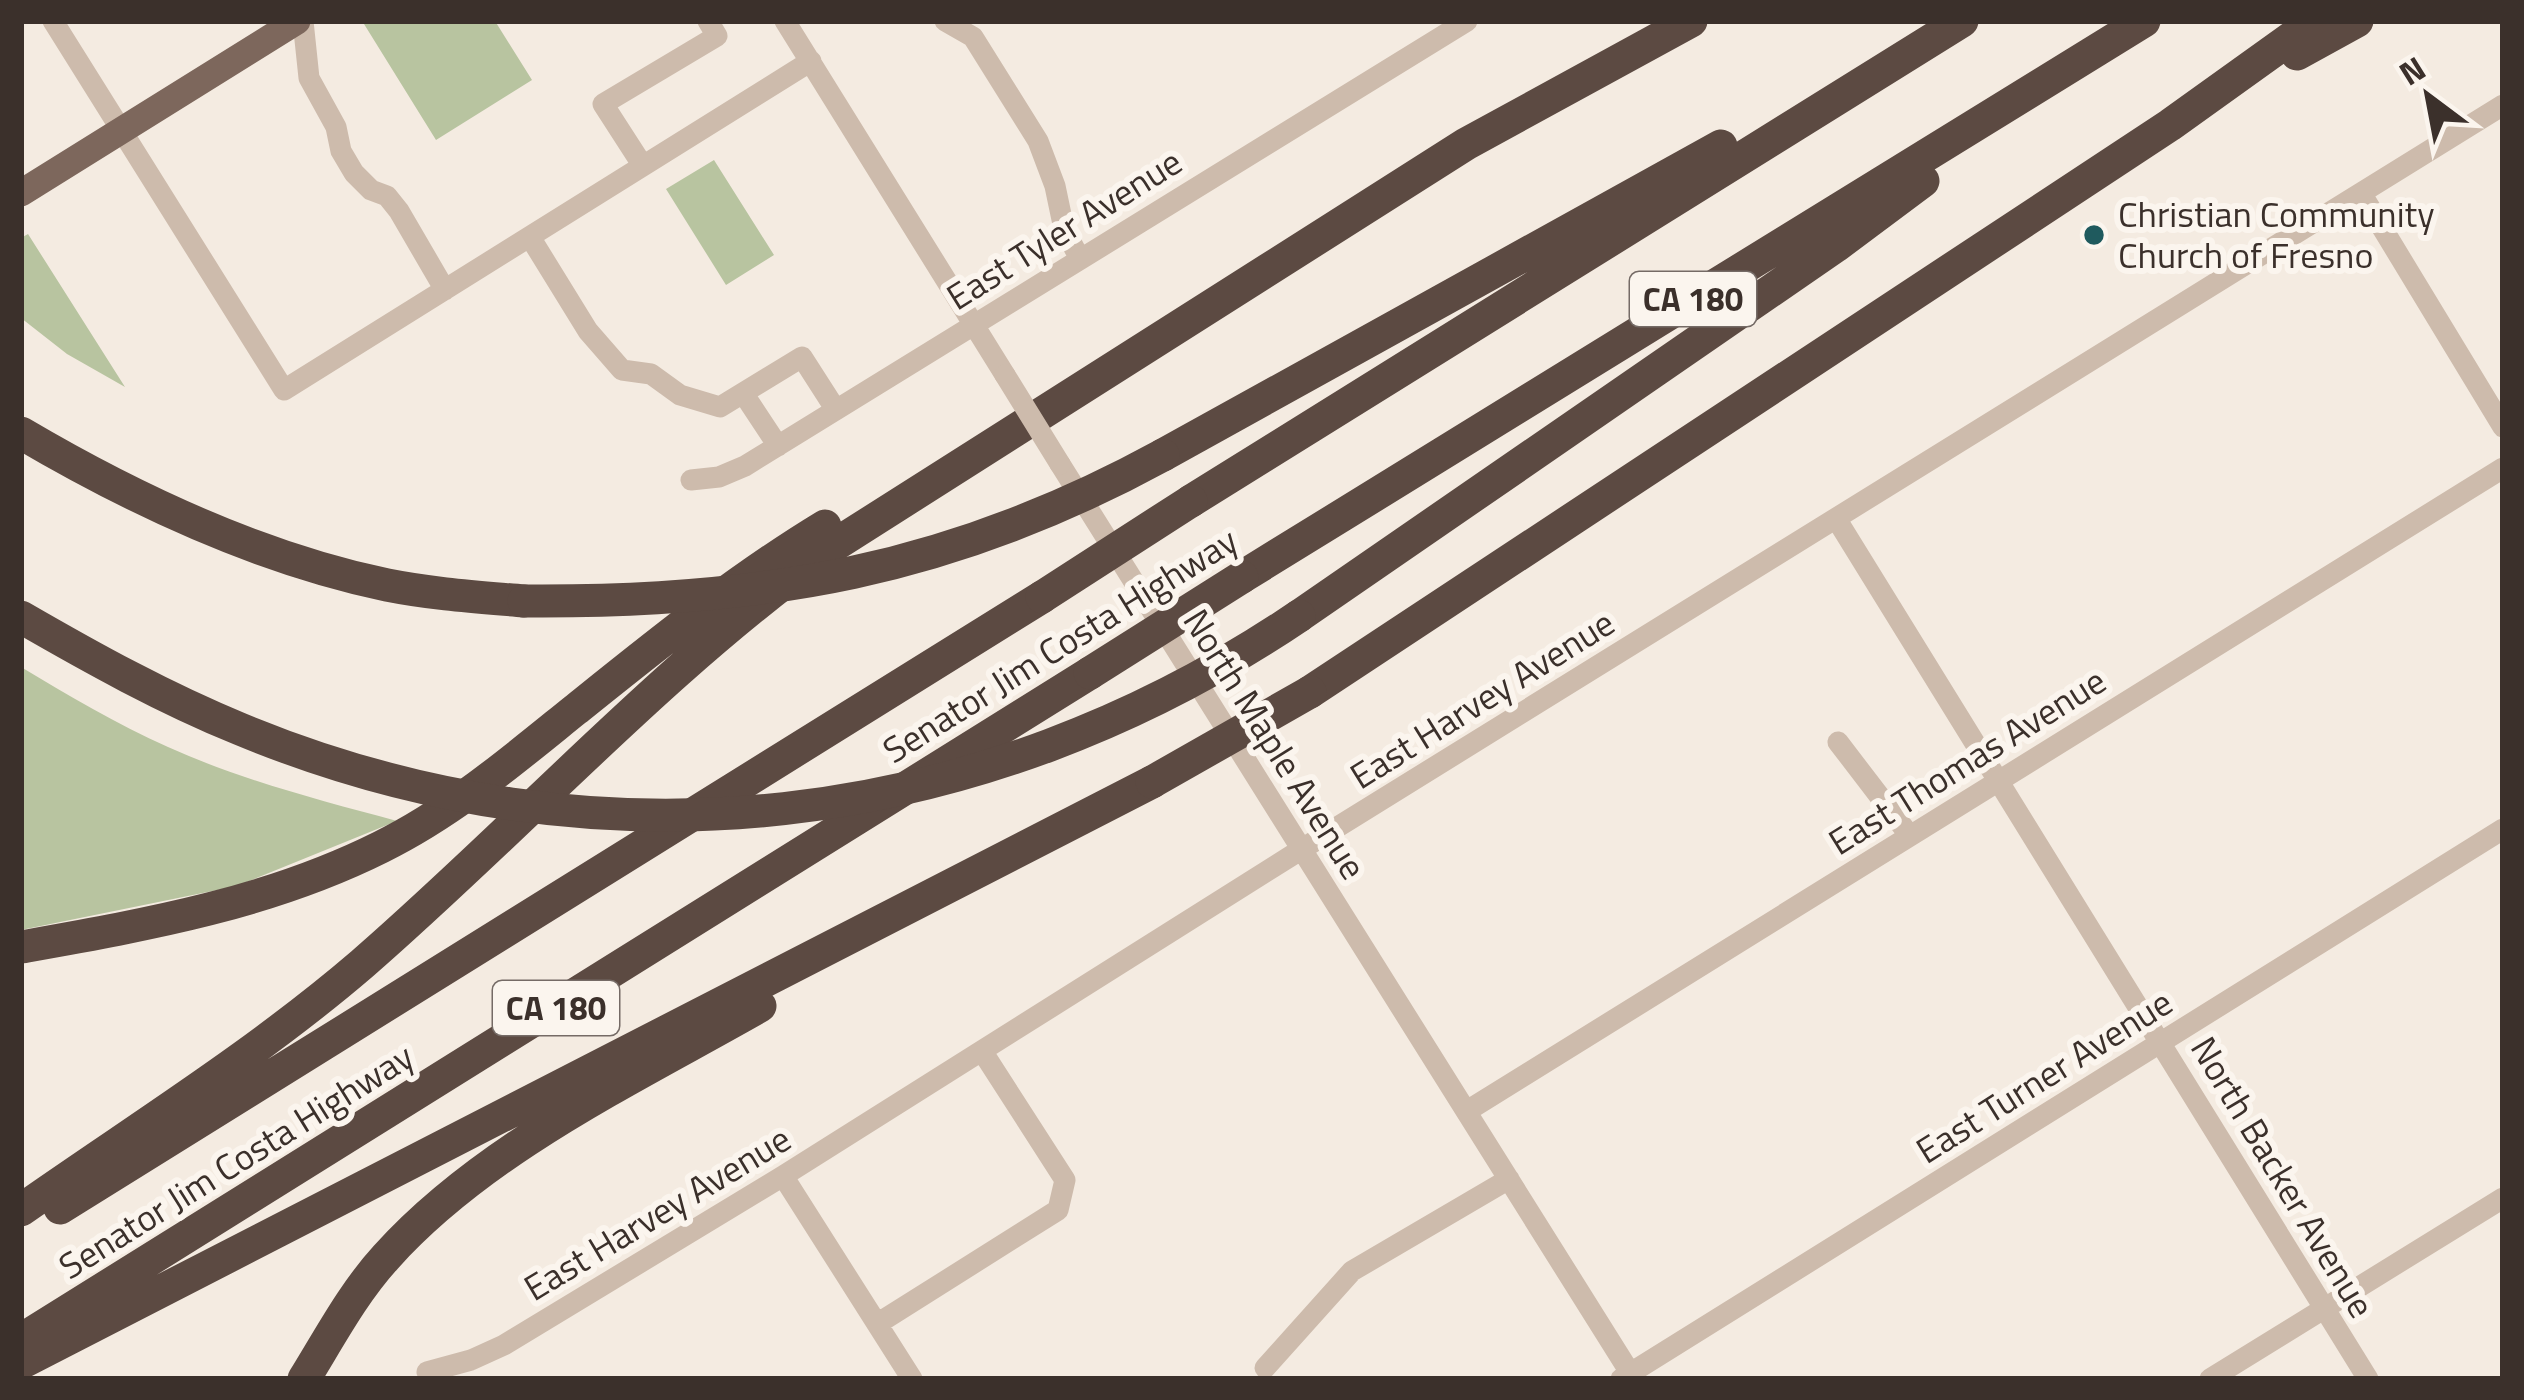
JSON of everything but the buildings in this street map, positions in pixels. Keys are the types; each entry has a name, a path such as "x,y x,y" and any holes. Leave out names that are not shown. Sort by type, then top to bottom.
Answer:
{"highway":[{"path":"21,1210 277,1032 358,967 442,893 659,684 774,588 871,520 1466,144 1691,21"},
{"path":"21,433 132,493 260,547 386,585 524,601 694,597 777,587 901,562 1032,520 1163,455 1948,21"},
{"name":"Senator Jim Costa Highway","path":"21,1232 1961,21"},
{"name":"Senator Jim Costa Highway","path":"21,1340 1242,577 2144,21"},
{"path":"304,1379 384,1258 420,1222 493,1164 634,1077 1310,692 2170,125 2315,21"},
{"path":"2170,125 2357,21"},
{"path":"21,616 186,706 278,744 367,773 515,804 660,817 735,815 887,796 988,769 1136,712 1227,664 1835,246 2113,40"},
{"path":"21,947 214,910 274,892 385,846 488,780 762,566 863,503 1094,377"},
{"path":"21,1363 1152,782"}],"main road":[{"path":"21,193 300,21"}],"street":[{"path":"53,21 284,390 811,62"},
{"path":"300,21 309,78 336,127 341,151 354,173 371,190 387,196 399,211 445,290"},
{"path":"643,166 603,104 717,36 708,21"},
{"name":"North Maple Avenue","path":"785,21 1628,1377"},
{"path":"945,21 973,37 1038,141 1064,229 1079,257"},
{"name":"East Tyler Avenue","path":"691,480 719,477 778,446 1467,21"},
{"name":"East Harvey Avenue","path":"427,1372 475,1369 504,1345 2503,105"},
{"path":"2361,193 2503,427"},
{"path":"530,237 588,331 622,370 651,374 680,395 721,407 802,357 836,410"},
{"path":"743,393 778,446"},
{"name":"East Thomas Avenue","path":"1467,1112 2503,468"},
{"name":"North Backer Avenue","path":"1837,520 2368,1379"},
{"path":"1838,742 1910,836"},
{"name":"East Turner Avenue","path":"1628,1377 2503,829"},
{"path":"877,1324 1058,1210 1065,1180 982,1051"},
{"path":"783,1176 912,1379"},
{"path":"1265,1368 1352,1271 1509,1179"},
{"path":"2210,1379 2503,1198"}],"green space":[{"path":"495,21 532,80 436,140 364,24"},
{"path":"714,160 774,255 726,285 666,189"},
{"path":"28,234 125,387 67,354 21,318 21,238"},
{"path":"21,667 112,719 196,759 397,821 237,886 21,930"}],"place":[{"name":"Christian Community Church of Fresno","path":"2094,235"}]}
